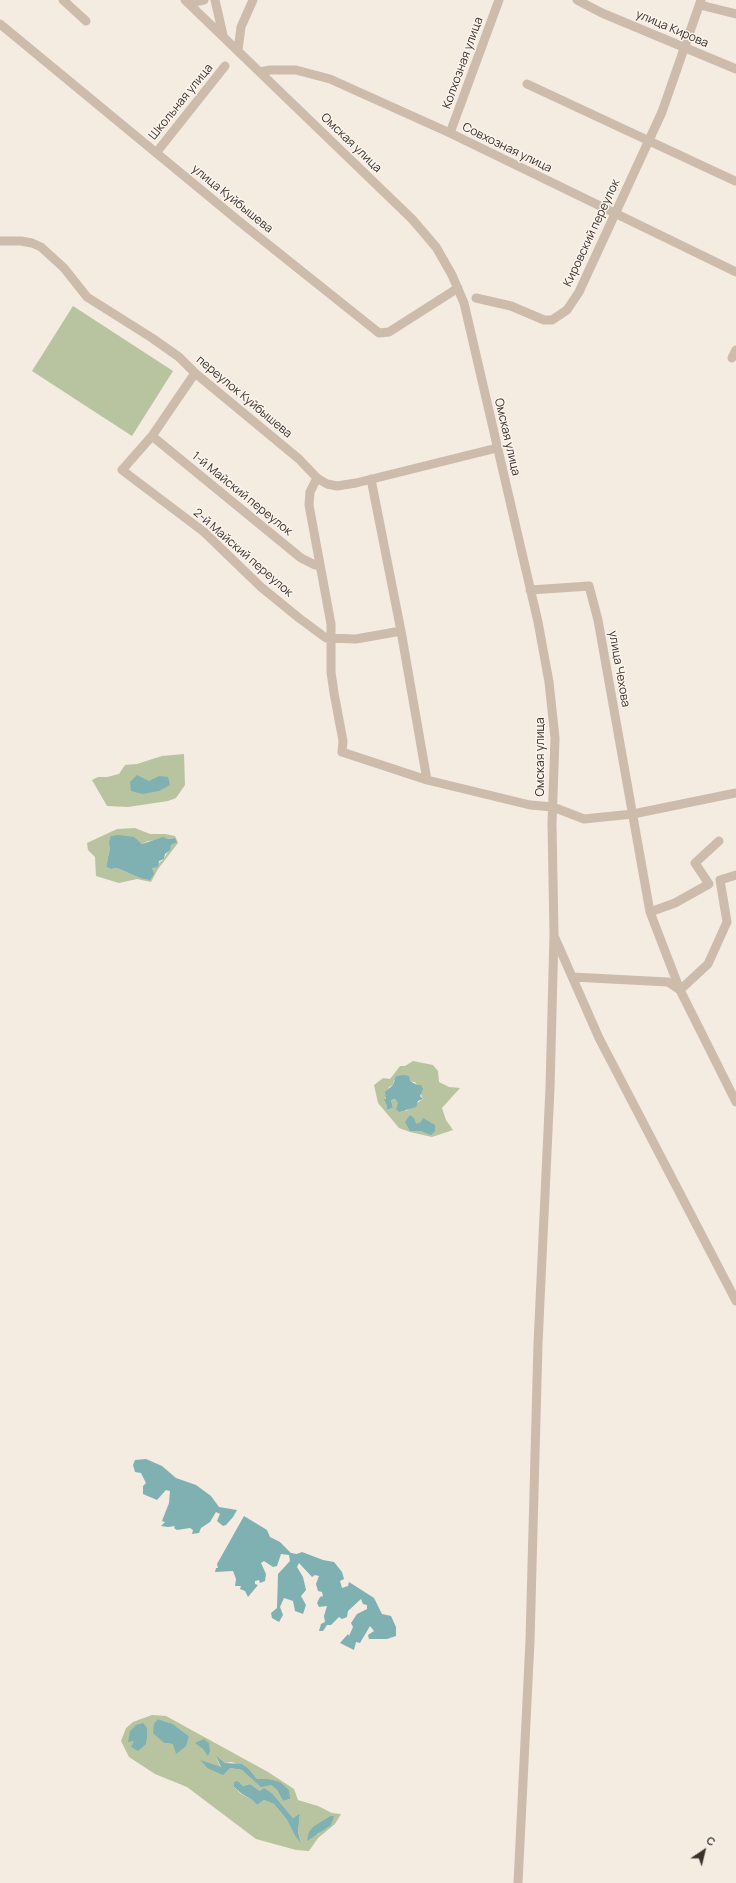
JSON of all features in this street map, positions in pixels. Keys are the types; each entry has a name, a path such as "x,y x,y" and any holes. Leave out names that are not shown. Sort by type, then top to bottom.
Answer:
{"street":[{"path":"63,0 86,21"},
{"path":"186,0 194,2 204,0"},
{"name":"Омская улица","path":"186,0 425,233 445,262 464,303 538,622 552,696 555,738 553,807 554,935 550,1088 538,1344 530,1633 518,1883"},
{"path":"215,0 224,36"},
{"path":"238,50 240,27 253,0"},
{"name":"Колхозная улица","path":"450,133 499,0"},
{"name":"улица Кирова","path":"577,0 602,13 736,69"},
{"path":"700,3 736,14"},
{"name":"Кировский переулок","path":"476,298 511,306 544,320 552,320 561,316 567,310 579,292 614,213 662,112 700,3"},
{"name":"улица Куйбышева","path":"0,24 156,153 379,333 389,332 458,288"},
{"name":"Школьная улица","path":"156,153 225,66"},
{"name":"Совхозная улица","path":"260,72 270,70 296,70 330,79 450,133 736,272"},
{"path":"527,84 648,142 735,181"},
{"name":"переулок Куйбышева","path":"0,241 21,241 32,243 41,247 64,268 87,297 179,357 195,373 300,459 317,478 327,484 337,486 371,479 498,448"},
{"name":"2-й Майский переулок","path":"195,373 152,436 122,470 204,532 238,566 299,618 326,638 356,639 401,631"},
{"name":"1-й Майский переулок","path":"152,436 301,558 315,565 320,564"},
{"path":"317,478 310,492 309,505 332,638 331,672 343,741 342,752 427,780 530,805 553,807 584,819 633,814 736,793"},
{"path":"371,479 401,631 427,780"},
{"name":"улица Чехова","path":"530,590 589,586 598,620 650,912 680,990 736,1102"},
{"path":"650,912 675,903 709,884 695,864 720,840"},
{"path":"572,977 668,982 680,990 708,964 732,921 720,880 736,875"},
{"path":"554,935 598,1038 736,1301"}],"green space":[{"path":"73,306 173,371 132,436 32,371"},
{"path":"184,754 185,785 176,798 168,801 128,807 107,806 92,780 98,777 107,777 119,774 125,765 137,764 162,756"},
{"path":"135,828 150,834 175,836 178,843 158,869 151,882 137,879 119,883 96,876 95,857 88,850 87,843 117,829","holes":["175,838 164,859 140,878 117,868 111,869 106,867 110,848 139,842 142,844 148,841"]},
{"path":"413,1061 433,1065 438,1071 439,1082 449,1087 460,1088 442,1108 446,1120 453,1130 432,1137 410,1132 399,1128 378,1103 374,1085 383,1078 390,1079 400,1066 405,1066","holes":["394,1080 415,1082 423,1099 406,1111 395,1099 391,1100 393,1108 386,1110 387,1106 385,1100 389,1087 393,1085"]},
{"path":"152,1715 166,1716 268,1772 294,1789 298,1800 318,1806 332,1813 341,1814 335,1824 318,1838 309,1851 296,1850 256,1839 187,1787 155,1774 129,1757 121,1741 126,1728 133,1722","holes":["158,1719 173,1724 189,1736 176,1753 174,1744 164,1743 157,1735","216,1757 225,1763 232,1762 249,1769 257,1779 242,1770 221,1768","201,1761 221,1768 207,1768","257,1779 268,1779 290,1799 283,1801 277,1790 271,1785","238,1781 243,1786 250,1784 260,1791 273,1794 293,1818 300,1813 298,1832 301,1842 295,1836 287,1820 274,1804 264,1800 257,1805 251,1799 241,1794 234,1787","330,1816 318,1835 314,1826"]}],"water":[{"path":"137,775 149,781 159,776 168,777 170,785 159,791 143,794 131,791 130,782"},
{"path":"118,835 134,837 142,844 163,837 168,839 175,838 177,842 171,845 170,850 165,854 164,859 159,861 158,867 152,868 154,874 150,880 140,878 117,868 111,869 106,867 111,836"},
{"path":"396,1076 409,1076 410,1081 417,1085 421,1085 423,1089 420,1096 423,1099 418,1101 416,1107 399,1112 396,1109 398,1103 395,1099 391,1100 393,1108 386,1110 387,1106 384,1099 386,1099 385,1092 393,1085"},
{"path":"410,1115 414,1118 416,1124 421,1122 423,1118 435,1125 435,1131 431,1135 421,1131 410,1131 405,1122"},
{"path":"146,1459 162,1466 176,1478 196,1485 211,1496 219,1507 237,1510 233,1517 226,1525 223,1526 217,1521 220,1514 216,1512 210,1522 201,1528 199,1533 192,1534 193,1530 190,1528 177,1530 174,1528 175,1526 161,1526 165,1522 162,1521 169,1503 170,1491 166,1490 157,1500 143,1494 143,1486 146,1483 141,1473 135,1472 133,1465 135,1460"},
{"path":"244,1516 267,1530 270,1537 280,1542 291,1553 297,1554 302,1552 323,1560 334,1562 342,1572 344,1579 340,1581 342,1588 348,1586 349,1582 374,1598 382,1614 391,1616 396,1627 396,1636 387,1639 369,1639 368,1635 374,1631 370,1626 360,1643 356,1642 354,1650 340,1643 348,1634 349,1636 353,1627 351,1623 357,1614 367,1609 367,1605 363,1604 361,1599 348,1611 347,1617 342,1619 339,1617 331,1625 327,1625 323,1631 319,1631 321,1624 325,1622 324,1616 327,1606 319,1607 317,1603 320,1597 323,1596 322,1592 318,1591 316,1584 319,1576 315,1575 312,1577 299,1563 297,1567 303,1577 306,1590 301,1596 306,1605 303,1614 295,1611 293,1601 284,1598 280,1607 283,1615 279,1622 272,1618 271,1613 277,1608 278,1574 290,1561 289,1555 281,1554 277,1566 273,1567 264,1561 261,1563 266,1574 265,1581 260,1583 259,1580 255,1581 255,1584 258,1585 248,1597 245,1591 240,1589 241,1586 235,1586 236,1579 233,1571 215,1572 216,1568 218,1568 217,1564"},
{"path":"158,1719 173,1724 189,1736 186,1746 176,1754 173,1744 164,1743 153,1733 154,1724"},
{"path":"143,1723 147,1728 146,1744 138,1751 131,1747 134,1741 128,1742 130,1731 136,1725"},
{"path":"204,1739 209,1743 210,1751 208,1756 203,1749 195,1743"},
{"path":"216,1756 225,1763 242,1764 249,1769 257,1779 268,1779 280,1782 289,1790 290,1799 283,1801 277,1790 271,1785 261,1787 242,1770 230,1768 223,1775 207,1768 200,1760 221,1767"},
{"path":"238,1781 243,1786 250,1784 260,1791 264,1788 273,1794 293,1818 300,1813 298,1832 301,1843 295,1836 287,1820 274,1804 264,1800 257,1805 234,1787 234,1782"},
{"path":"330,1816 334,1816 331,1825 307,1841 309,1832 314,1826"}]}
